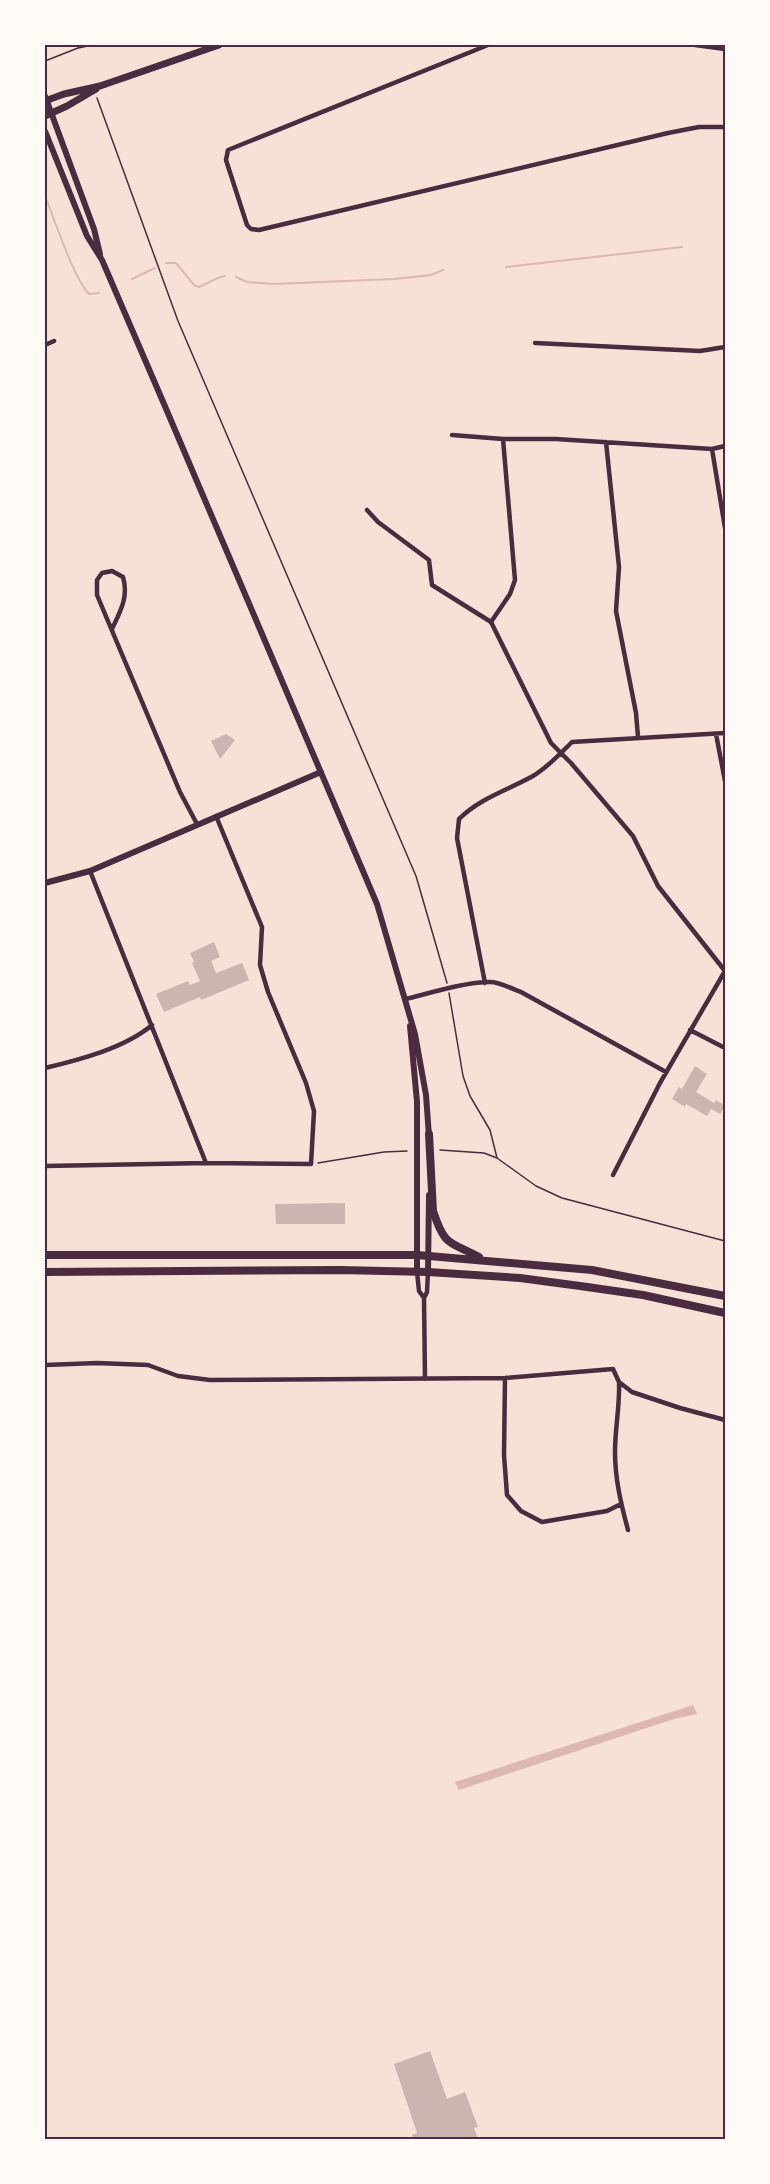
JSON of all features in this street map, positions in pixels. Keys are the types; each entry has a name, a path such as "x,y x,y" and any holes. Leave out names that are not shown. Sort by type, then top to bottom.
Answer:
{"highway":[{"path":"429,1134 433,1211 437,1222 450,1243 483,1259"},
{"path":"45,1255 429,1255 592,1270 725,1296"},
{"path":"45,1272 417,1271 520,1278 580,1286 643,1295 725,1313"}],"main road":[{"path":"46,99 100,86 219,45"},
{"path":"48,115 100,86"}],"street":[{"path":"488,45 228,150 226,160 251,229 259,230 668,133 699,127 725,127"},
{"path":"695,45 725,50"},
{"path":"46,99 48,115 94,229 102,260 377,904 415,1034 426,1095 429,1134 429,1255 427,1292 423,1298"},
{"path":"45,131 87,236 102,260"},
{"path":"45,345 54,341"},
{"path":"535,343 700,351 725,346"},
{"path":"452,435 712,449 725,446"},
{"path":"491,622 510,594 515,580 503,439"},
{"path":"606,442 619,567 616,611 636,713 638,737"},
{"path":"712,449 725,528"},
{"path":"367,510 378,522 429,560 432,585 491,622 551,743 633,836 658,886 725,971 666,1072 613,1175"},
{"path":"112,629 124,603 126,586 123,577 112,571 102,573 97,580 97,595 180,792 197,824"},
{"path":"484,983 457,838 459,819 468,810 503,789 533,776 573,742 725,733"},
{"path":"716,734 725,781"},
{"path":"45,883 90,871 321,772"},
{"path":"45,1166 311,1164 314,1111 312,1101 268,992 260,965 262,927 216,816"},
{"path":"90,871 206,1163"},
{"path":"406,999 448,989 497,983 521,992 666,1072"},
{"path":"410,1020 417,1102 417,1271 419,1291 423,1298 425,1379"},
{"path":"45,1068 72,1062 111,1048 152,1025"},
{"path":"690,1030 725,1048"},
{"path":"45,1365 97,1363 148,1365 178,1376 210,1380 505,1378 613,1369 619,1382 632,1392 725,1420"},
{"path":"505,1378 504,1455 507,1495 521,1511 542,1522 607,1511 621,1504"},
{"path":"619,1382 615,1454 621,1504 628,1530"}],"path":[{"path":"45,61 78,48 93,45"},
{"path":"97,97 178,321 416,876 448,989 463,1076 470,1096 490,1130 496,1158"},
{"path":"440,1150 471,1151 496,1158 536,1186 562,1198 725,1241"},
{"path":"311,1164 384,1152 407,1151"}],"shaded area":[{"path":"693,1705 697,1714 674,1719 459,1790 455,1782"}],"building":[{"path":"226,734 235,740 220,759 211,741"},
{"path":"214,942 220,957 211,961 216,973 242,963 249,980 201,1000 200,997 164,1012 156,994 188,981 190,985 200,981 190,953"},
{"path":"695,1066 707,1074 696,1092 714,1103 716,1100 725,1106 720,1114 711,1109 707,1116 672,1099 679,1087 682,1089"},
{"path":"345,1203 345,1224 276,1224 275,1204"},
{"path":"430,2051 447,2099 465,2092 478,2127 474,2128 478,2139 430,2139 430,2137 413,2139 412,2135 417,2133 394,2064"}],"waterway":[{"path":"45,196 65,248 83,286 89,294 99,293"},
{"path":"506,267 682,247"},
{"path":"166,263 176,263 194,285 199,287 225,276"},
{"path":"132,279 155,268"},
{"path":"236,277 247,282 274,284 394,279 431,275 443,270"}]}
